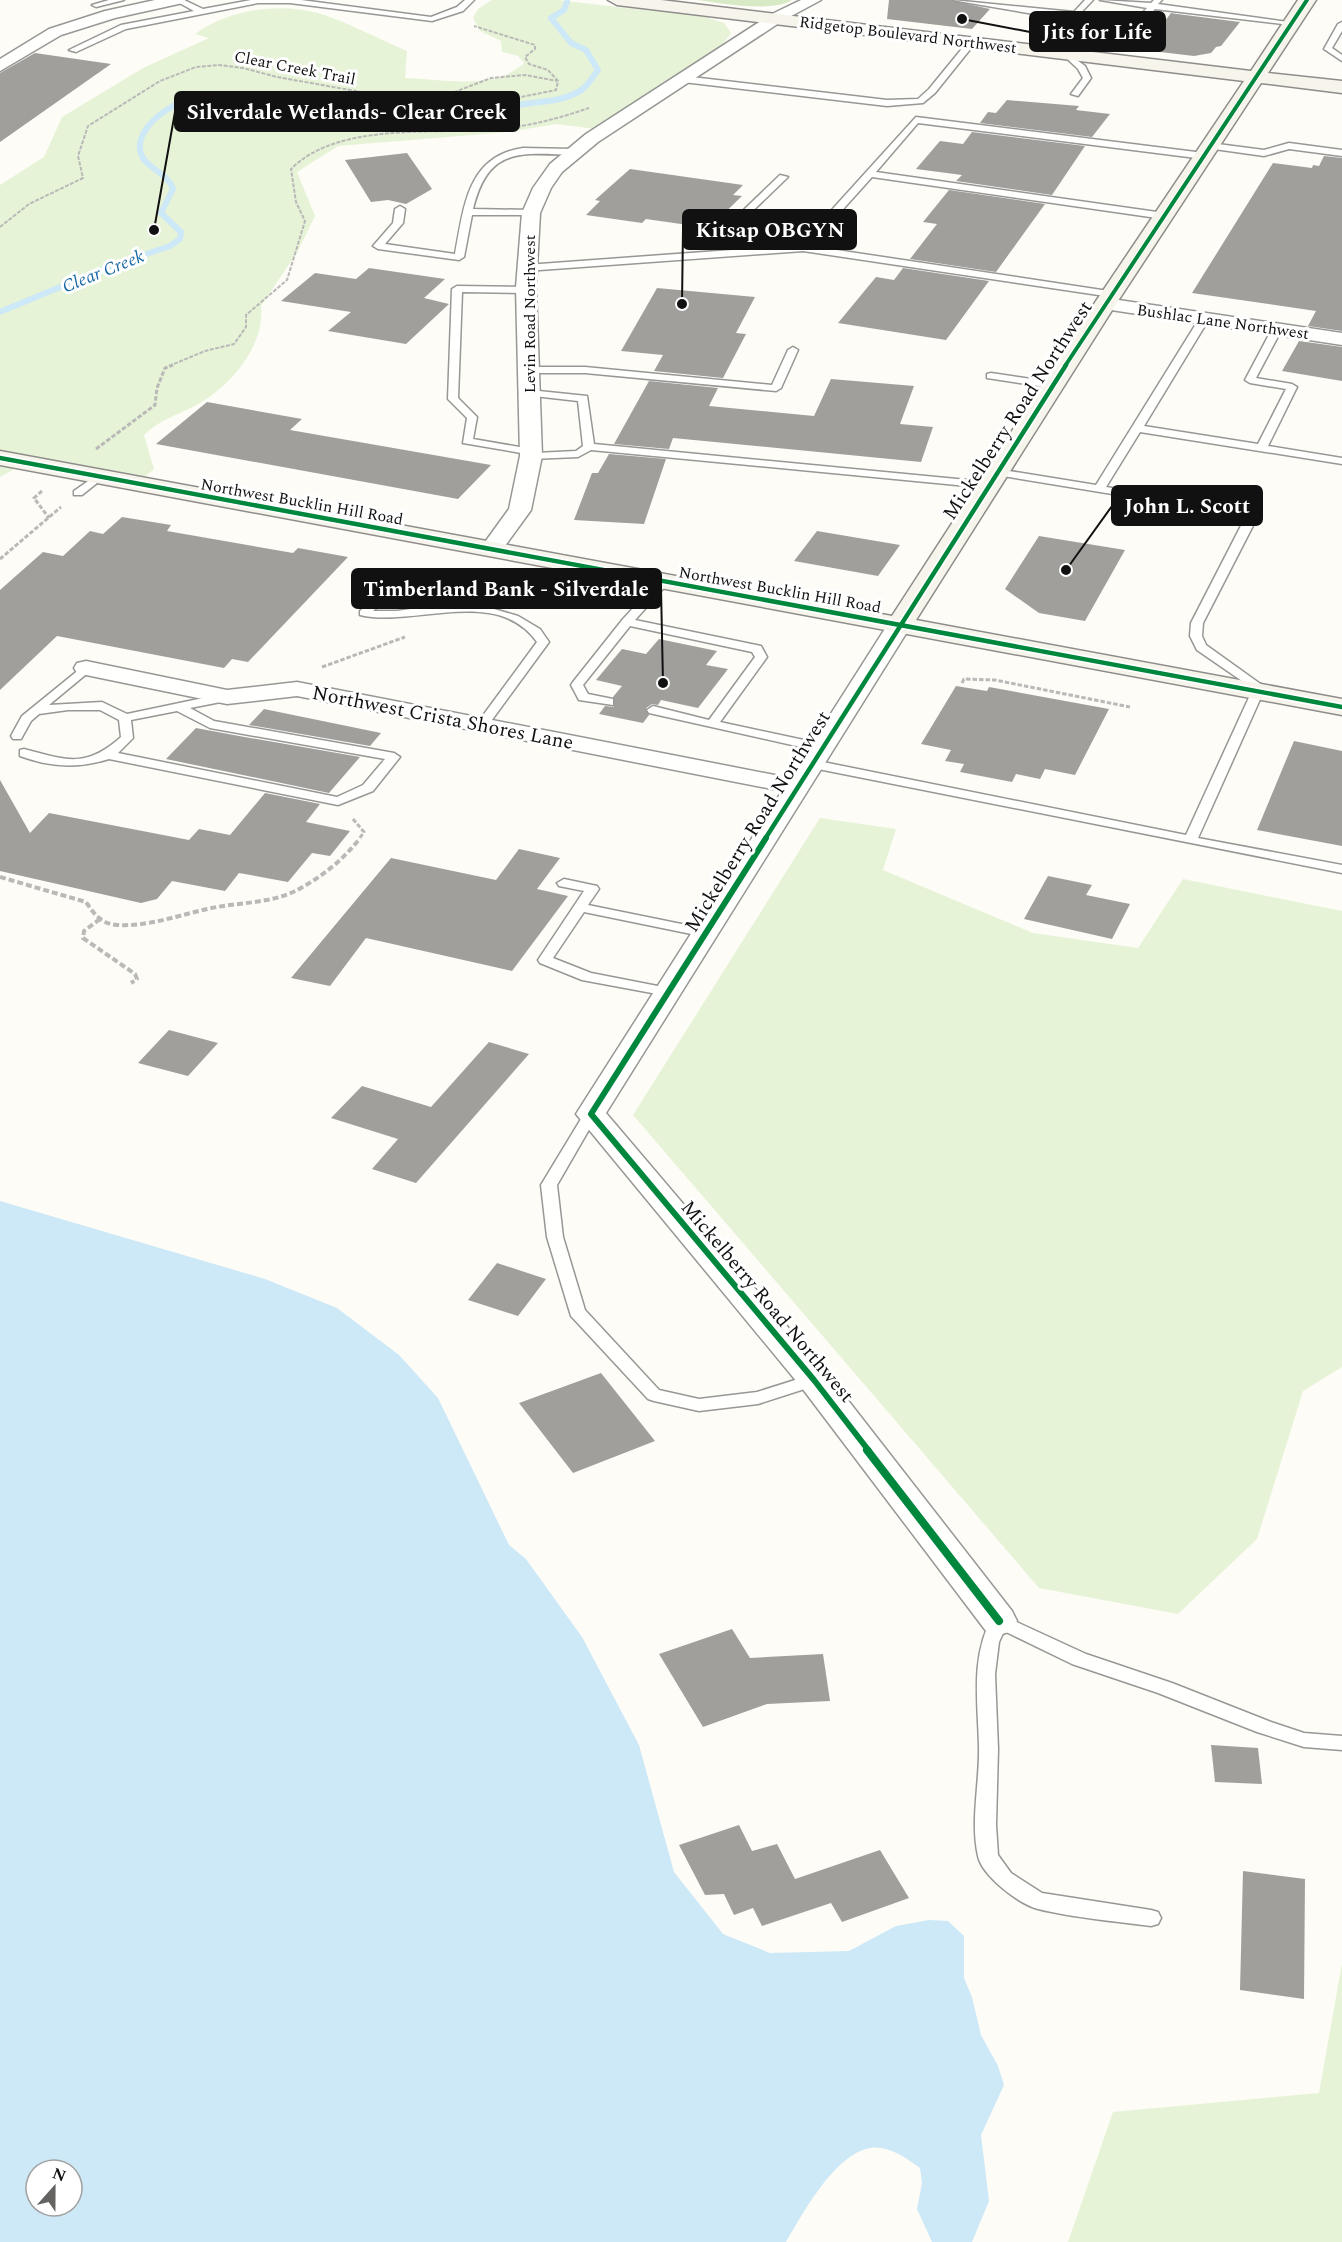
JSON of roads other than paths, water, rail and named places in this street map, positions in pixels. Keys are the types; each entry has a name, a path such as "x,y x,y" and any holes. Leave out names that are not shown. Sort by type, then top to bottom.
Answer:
{"main road":[{"name":"Ridgetop Boulevard Northwest","path":"617,0 1342,87"},
{"name":"Mickelberry Road Northwest","path":"900,624 1108,299 1307,0"},
{"name":"Northwest Bucklin Hill Road","path":"0,458 48,477 98,477 1342,707"}],"street":[{"path":"0,66 55,32 111,14 178,0"},
{"name":"Levin Road Northwest","path":"491,549 520,510 531,454 526,268 531,213 547,180 573,152 776,18 813,0"},
{"name":"Bushlac Lane Northwest","path":"1108,299 1204,319 1342,339"},
{"name":"Mickelberry Road Northwest","path":"900,624 591,1114 814,1380 999,1621"},
{"name":"Northwest Crista Shores Lane","path":"86,668 226,697 297,689 482,725 812,766"}],"lane":[{"path":"97,2 120,0"},
{"path":"178,0 202,12"},
{"path":"73,50 124,27 258,1 290,1 432,19 459,9 470,0"},
{"path":"956,0 1034,12 1073,14"},
{"path":"1042,51 1073,14 1089,0"},
{"path":"1104,0 1156,3 1291,23"},
{"path":"97,2 111,14"},
{"path":"1124,39 1156,3"},
{"path":"1342,24 1328,49 1342,59"},
{"path":"683,79 875,102 920,100 932,91 972,42"},
{"path":"1065,53 1082,68 1087,78 1075,94"},
{"path":"803,248 916,120 1207,151 1264,153 1289,146 1342,153"},
{"path":"400,209 398,224 378,246 459,257 468,212 483,173 496,159 526,152 573,152"},
{"path":"870,174 1164,216"},
{"path":"731,227 783,177"},
{"path":"468,212 531,213"},
{"path":"526,268 803,248 1108,299"},
{"path":"526,290 457,289 453,399 472,417 468,441 531,454 578,454 589,447 993,478 1100,488 1252,514 1197,623 1196,636 1201,647 1262,693 1190,840"},
{"path":"1100,488 1204,319"},
{"path":"1262,447 1292,387 1250,380 1277,329"},
{"path":"528,370 585,370 776,388 793,350"},
{"path":"991,376 1052,386"},
{"path":"529,393 583,398 589,447"},
{"path":"1137,428 1342,461"},
{"path":"78,493 98,477"},
{"path":"609,702 582,697 577,685 627,622 664,581"},
{"path":"447,608 393,585 364,613 386,617 447,608 512,616 537,630 543,642 482,725"},
{"path":"627,622 757,648 761,657 711,724"},
{"path":"17,736 26,718 86,668"},
{"path":"35,711 68,706 102,706 125,718 226,697"},
{"path":"108,755 338,801 368,788 394,757 210,724 179,706"},
{"path":"653,710 711,724 812,766 1342,869"},
{"path":"24,753 48,763 93,760 108,755 127,738 125,718"},
{"path":"564,883 592,889 545,960 587,976 668,992"},
{"path":"580,907 706,933"},
{"path":"591,1114 549,1185 555,1238 577,1312 654,1395 699,1405 758,1398 814,1380"},
{"path":"1151,1918 1038,1901 1004,1879 988,1857 986,1825 989,1749 986,1674 990,1642 999,1621 1079,1659 1304,1740 1342,1751"},
{"path":"1304,1740 1342,1743"}],"water":[{"path":"0,1201 265,1279 337,1308 399,1355 438,1398 509,1545 526,1559 582,1637 639,1745 674,1872 723,1934 770,1953 849,1951 896,1926 929,1920 948,1921 964,1936 964,1978 972,1997 981,2035 998,2066 1004,2085 981,2135 989,2201 972,2242 932,2242 917,2209 922,2183 920,2168 897,2153 883,2148 870,2148 844,2161 821,2186 786,2242 0,2242"}],"waterway":[{"name":"Clear Creek","path":"0,312 111,266 170,246 180,239 181,232 161,213 173,189 165,177 148,163 140,152 143,135 149,126 176,104 197,96 216,94 226,95 281,113 324,115 481,108 560,99 583,89 598,70 586,50 571,43 551,18 564,10 567,2"}],"place":[{"name":"Jits for Life","path":"962,19"},
{"name":"Silverdale Wetlands- Clear Creek","path":"154,230"},
{"name":"Kitsap OBGYN","path":"682,304"},
{"name":"John L. Scott","path":"1066,570"},
{"name":"Timberland Bank - Silverdale","path":"663,683"}]}
